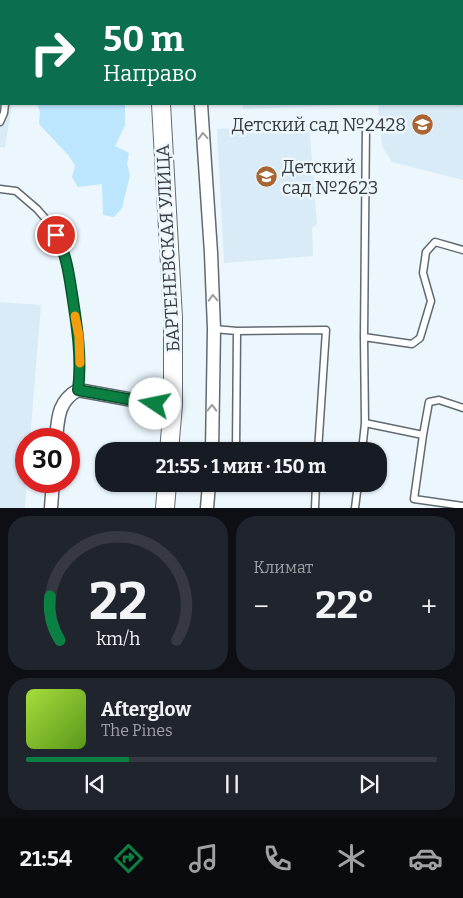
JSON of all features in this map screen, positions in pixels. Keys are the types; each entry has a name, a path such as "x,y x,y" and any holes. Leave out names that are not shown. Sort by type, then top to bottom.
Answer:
{"main road":[{"name":"БАРТЕНЕВСКАЯ УЛИЦА","path":"161,105 173,318 173,406 170,442"},
{"path":"165,508 166,492"}],"street":[{"path":"201,105 214,329 212,442"},
{"path":"58,428 60,410 70,394 78,390 173,406"},
{"path":"207,508 208,492"},
{"path":"51,508 52,493"}],"lane":[{"path":"0,122 5,105"},
{"path":"363,442 365,423 366,124"},
{"path":"0,189 16,191 37,209 51,224 62,245 79,336 80,375 78,390"},
{"path":"364,337 412,344 420,338 431,301 423,273 426,252 435,242 463,250"},
{"path":"214,329 236,331 326,330 319,442"},
{"path":"236,331 236,442"},
{"path":"463,408 439,400 429,402 414,499 463,506"},
{"path":"365,423 423,435"},
{"path":"315,508 316,492"},
{"path":"355,508 357,492"}],"shaded area":[{"path":"0,105 12,105 5,148 0,147"},
{"path":"37,105 125,105 125,125 115,146 129,153 127,164 130,175 122,208 114,217 103,215 102,184 78,187 72,177 75,166 69,156 39,124 40,112"},
{"path":"243,105 351,105 243,109"},
{"name":"Детский сад №2428","path":"378,105 463,105 463,180 392,162 382,146"},
{"name":"Детский сад №2623","path":"309,124 317,224 312,228 313,256 224,263 217,129"},
{"path":"0,302 41,305 31,428 15,428 15,493 26,493 25,508 0,508"}],"slow traffic":[{"path":"75,316 79,336 80,363"}],"place":[{"name":"Детский сад №2428","path":"422,125"},
{"name":"Детский сад №2623","path":"266,177"}],"route":[{"path":"56,235 62,245 79,336 80,375 78,390 155,404"}]}
